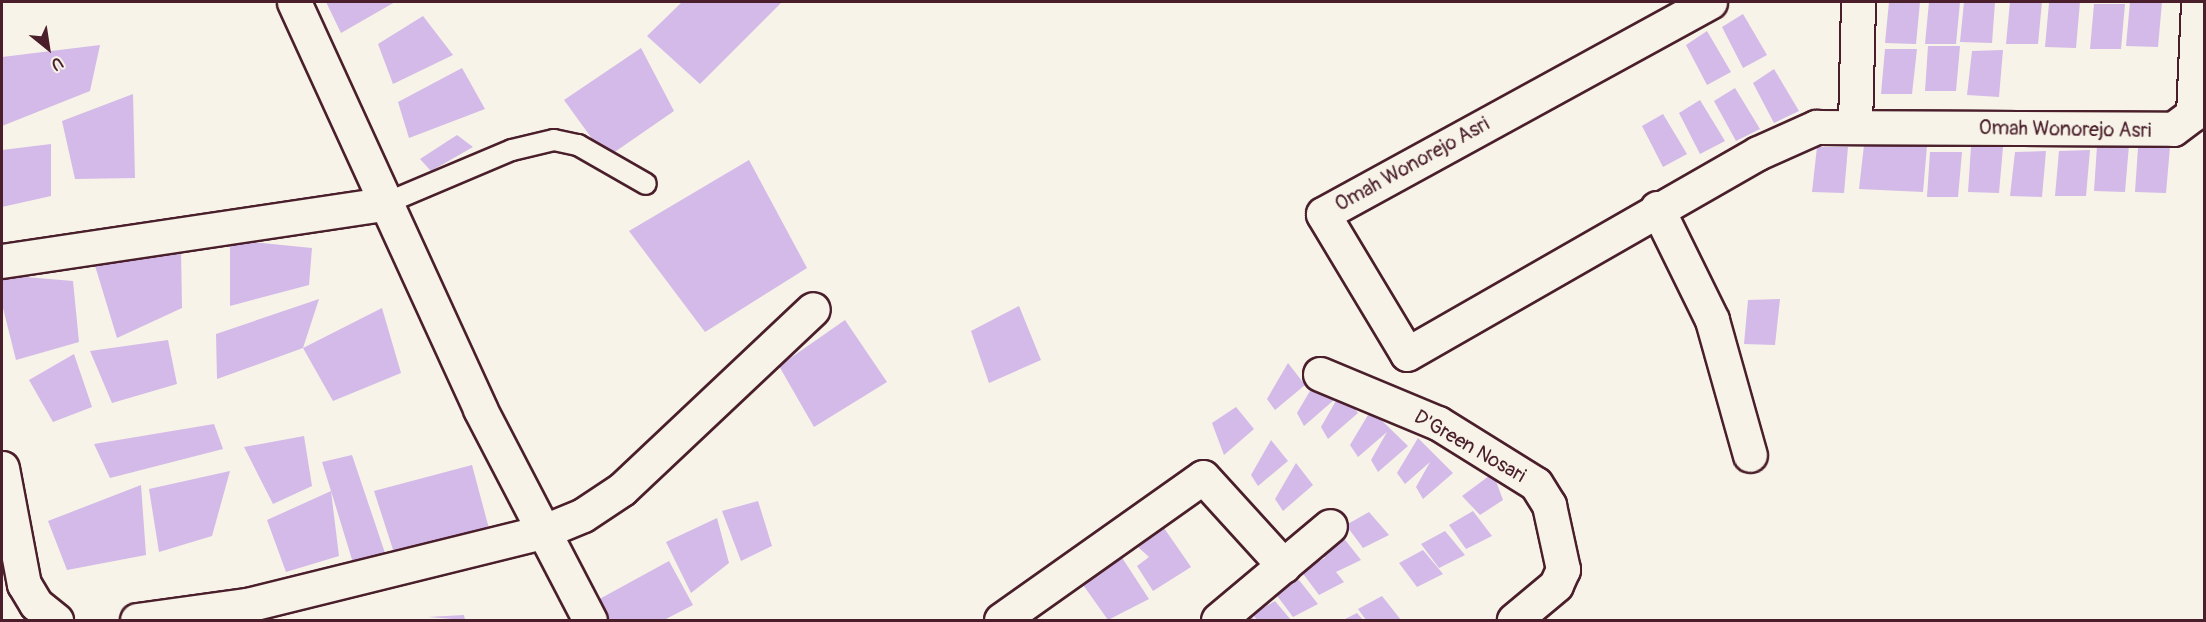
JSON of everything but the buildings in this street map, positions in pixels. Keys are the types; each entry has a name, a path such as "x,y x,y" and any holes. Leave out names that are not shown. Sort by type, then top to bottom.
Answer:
{"street":[{"path":"294,2 384,204 542,532 590,621"},
{"name":"Omah Wonorejo Asri","path":"1710,2 1323,214 1407,354 1657,208 1786,139 1816,128 1855,126 2173,129 2193,114 2198,2"},
{"path":"1855,126 1858,2"},
{"path":"2,261 384,204"},
{"path":"1657,208 1712,320 1750,455"},
{"path":"137,621 250,613 542,532 583,515 622,489 813,309"},
{"name":"D'Green Nosari","path":"1320,374 1438,423 1540,490 1549,505 1563,569 1556,585 1514,621"},
{"path":"2,468 24,584 36,604 57,621"},
{"path":"1001,621 1203,477 1284,566"},
{"path":"1218,621 1330,526"}],"lane":[{"path":"384,204 512,150 554,140 578,145 646,184"}]}
